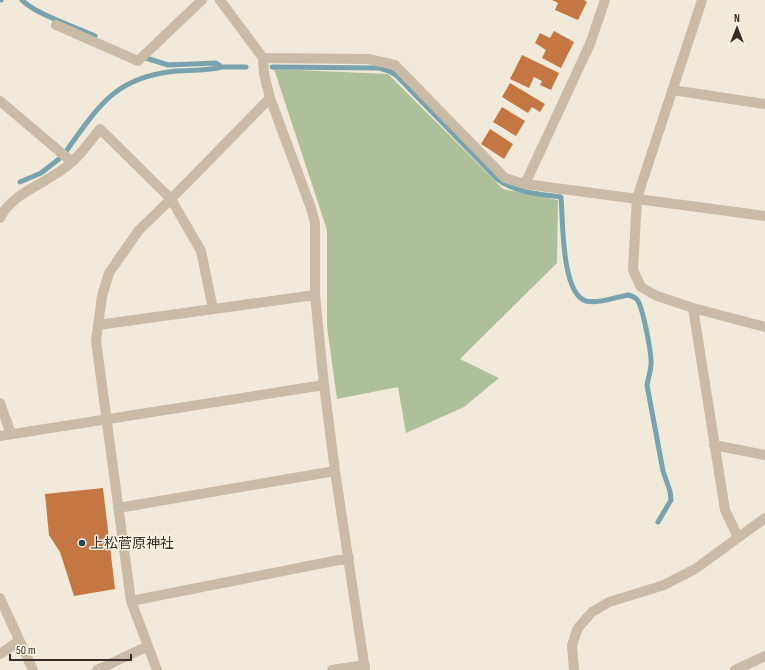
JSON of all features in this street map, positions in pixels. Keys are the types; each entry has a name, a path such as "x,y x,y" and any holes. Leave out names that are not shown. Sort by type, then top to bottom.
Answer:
{"street":[{"path":"56,25 138,61 202,0"},
{"path":"220,0 263,58 264,74 270,98 311,208 315,223 315,295 324,384 335,470 365,667 332,670"},
{"path":"525,184 590,44 606,0"},
{"path":"702,0 637,198 633,270 641,287 657,296 692,308 765,327"},
{"path":"263,58 368,59 395,65 505,178 525,184 765,216"},
{"path":"672,90 765,104"},
{"path":"157,670 131,601 105,420 96,341 102,296 109,273 139,230 270,98"},
{"path":"0,101 72,162"},
{"path":"2,209 18,197 46,181 72,162 100,129 171,199 201,251 213,309"},
{"path":"98,325 315,295"},
{"path":"692,308 725,510 738,537"},
{"path":"0,436 324,384"},
{"path":"0,403 11,434"},
{"path":"714,445 765,455"},
{"path":"118,508 335,470"},
{"path":"574,670 572,645 578,628 592,612 609,602 664,585 695,569 765,518"},
{"path":"131,601 349,558"},
{"path":"0,598 33,670"},
{"path":"0,654 19,641"},
{"path":"97,670 148,646"},
{"path":"735,670 765,656"}],"green space":[{"path":"274,69 388,74 503,189 558,200 557,263 460,359 499,378 464,407 406,433 398,387 337,399 327,326 327,230"}],"building":[{"path":"552,0 584,0 587,2 578,20 555,10 558,3"},
{"path":"554,31 574,42 561,68 542,58 546,50 535,43 540,33 550,38"},
{"path":"522,55 559,73 551,90 540,85 542,81 534,77 529,88 510,79"},
{"path":"510,83 545,104 540,112 532,107 528,113 502,97"},
{"path":"502,107 525,121 516,136 493,122"},
{"path":"490,129 513,144 504,159 481,144"},
{"name":"上松菅原神社","path":"103,488 115,589 74,596 60,552 49,535 45,494"}],"waterway":[{"path":"22,0 46,15 95,36"},
{"path":"146,58 168,65 216,63 222,67 246,67"},
{"path":"67,150 100,106 111,96 138,79 155,74 176,71 205,70 222,67"},
{"path":"272,67 379,68 389,71 396,75 497,179 504,184 520,190 536,194 561,197 565,254 572,285 578,295 586,301 591,302 629,295 634,297 640,306 647,332 651,359 651,369 647,385 663,471 670,491 671,500 658,522"},
{"path":"20,182 41,173 59,159"}],"place":[{"name":"上松菅原神社","path":"82,543"}]}
